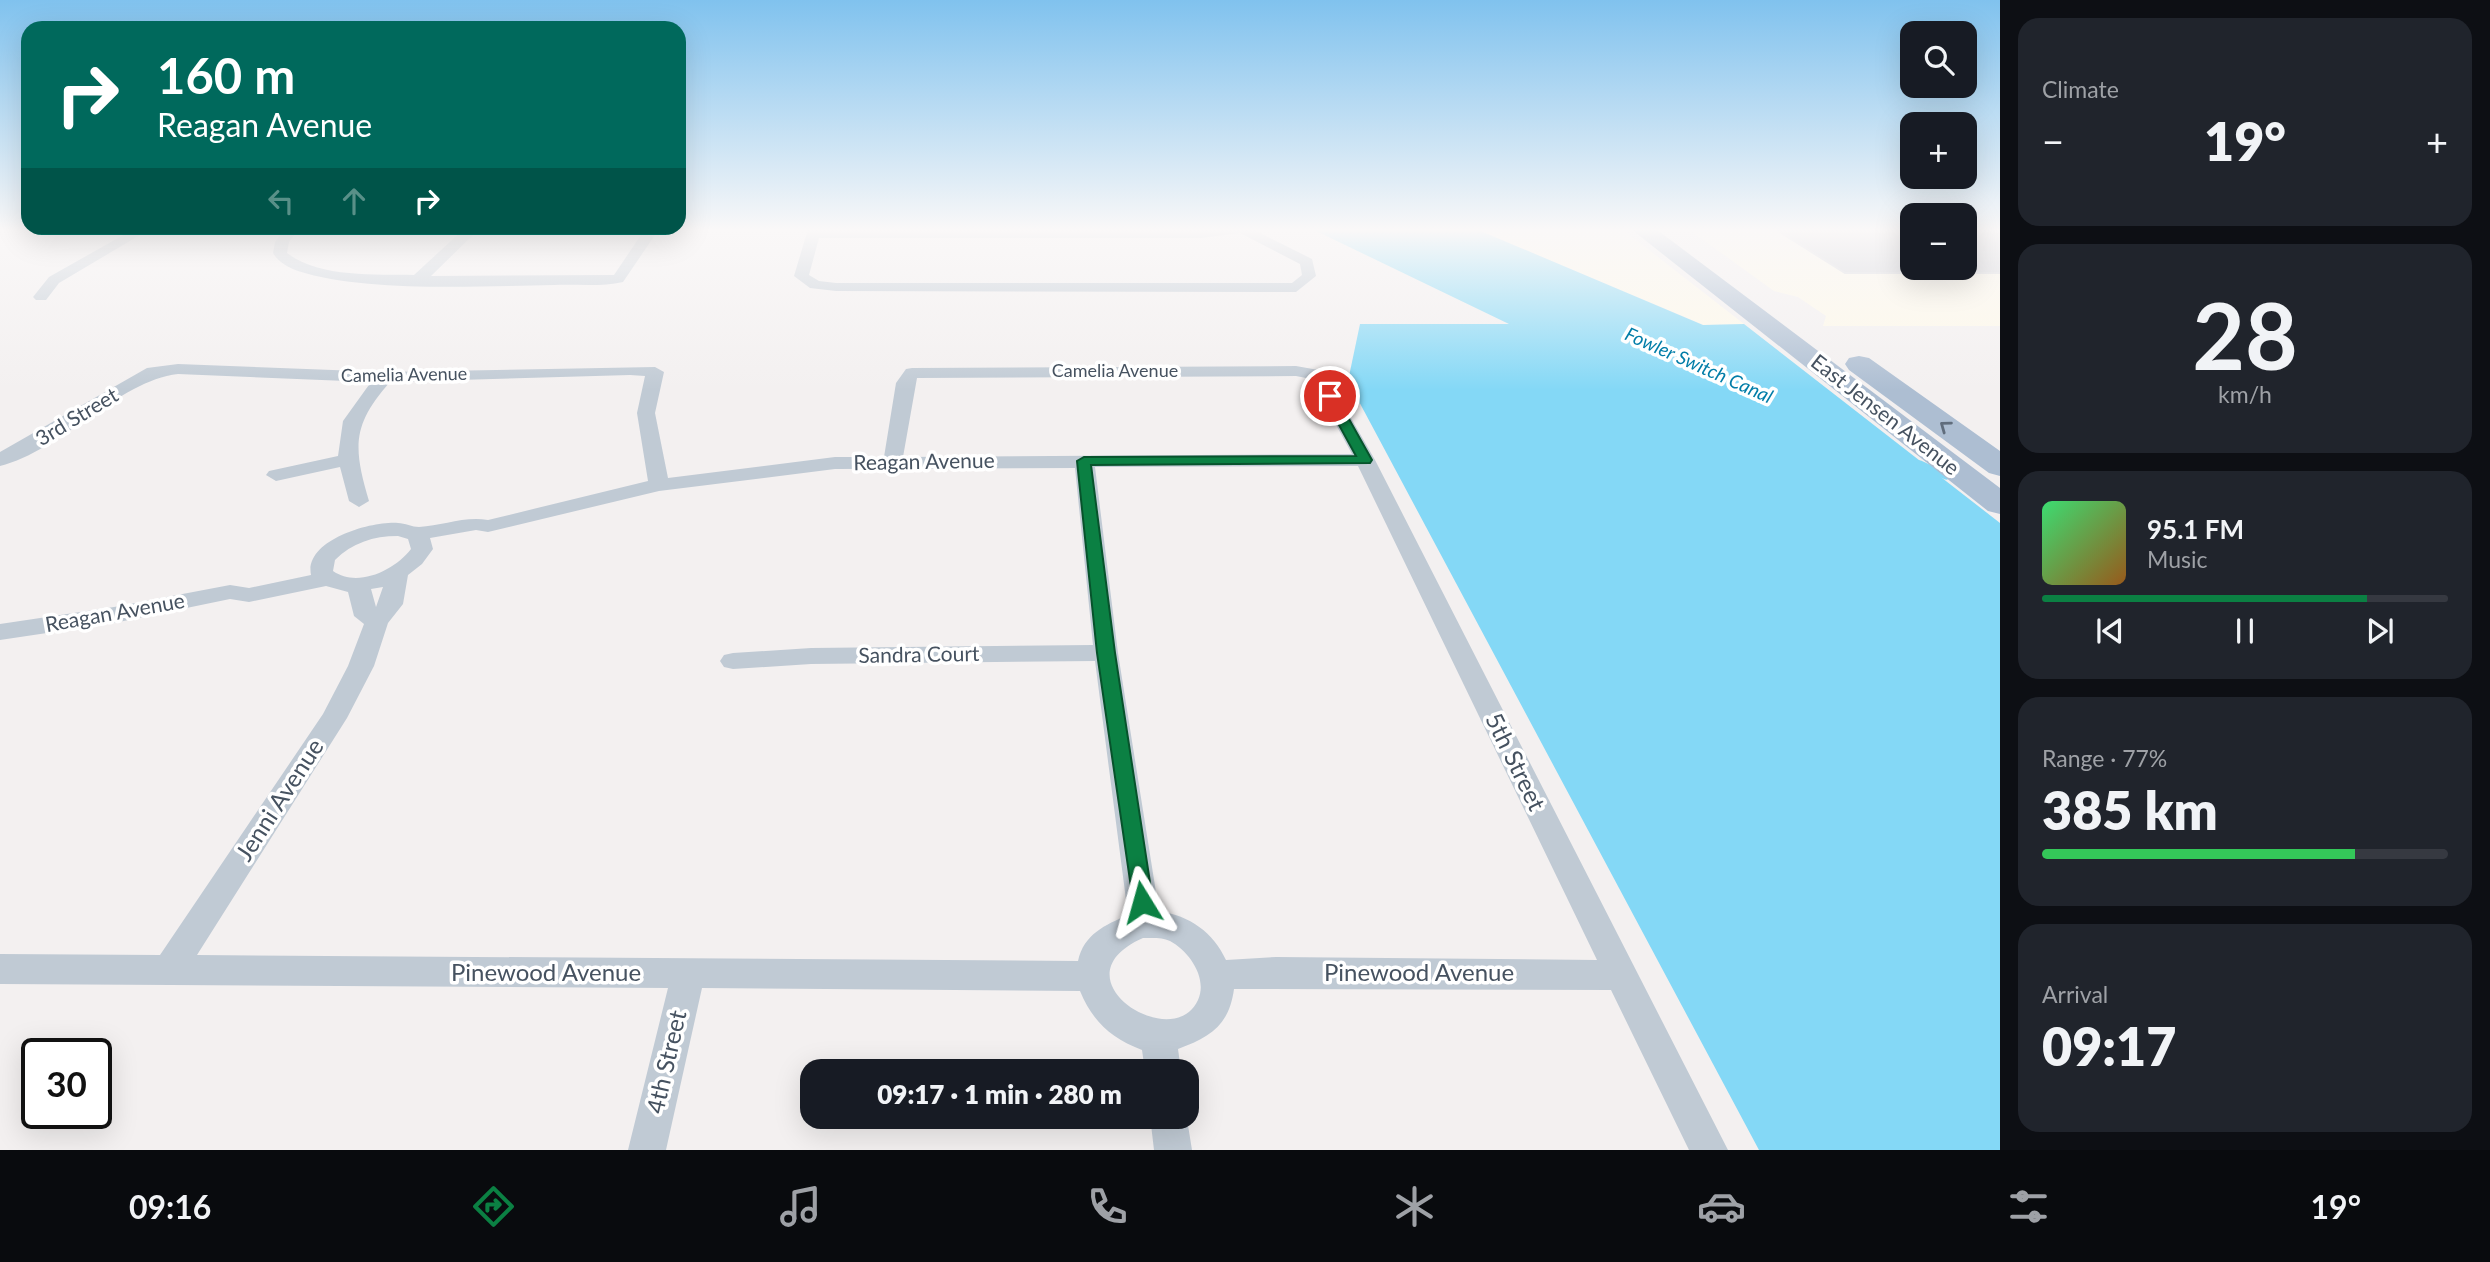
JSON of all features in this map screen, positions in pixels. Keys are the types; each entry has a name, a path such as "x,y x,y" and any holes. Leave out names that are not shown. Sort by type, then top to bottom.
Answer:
{"main road":[{"path":"1727,283 1776,317"},
{"path":"1736,283 1776,317"},
{"name":"East Jensen Avenue","path":"1776,317 1805,326 2000,466"},
{"name":"East Jensen Avenue","path":"1776,317 1929,449 2000,504"}],"street":[{"path":"41,297 52,283"},
{"path":"811,283 836,287 1296,288 1302,283"},
{"name":"Camelia Avenue","path":"153,372 178,369 385,377 555,371 655,372 646,413 659,485"},
{"name":"Camelia Avenue","path":"893,461 905,383 912,373 1296,371 1318,374"},
{"name":"3rd Street","path":"0,460 55,431 153,372"},
{"name":"5th Street","path":"1318,374 1365,460 1709,1150"},
{"path":"359,501 346,460 347,434 354,413 385,377"},
{"path":"276,475 346,460"},
{"name":"Reagan Avenue","path":"418,542 478,535 488,526 659,485 794,467 893,461 1365,460"},
{"path":"1084,461 1106,653 1145,923"},
{"path":"359,501 368,503 375,531"},
{"path":"348,540 352,508 359,501"},
{"path":"399,529 418,542 409,565 397,573 358,583 325,570 330,551 348,540 375,531 399,529"},
{"name":"Reagan Avenue","path":"2,634 230,593 249,595 325,570"},
{"name":"Jenni Avenue","path":"169,970 334,718 361,666 376,621 391,604 397,573"},
{"path":"358,583 366,616 376,621"},
{"name":"Sandra Court","path":"733,661 811,656 1106,653"},
{"path":"1145,923 1180,931 1197,942 1210,957 1217,975 1217,993 1212,1010 1199,1023 1183,1032 1158,1035 1142,1033 1122,1024 1106,1010 1096,994 1092,976 1093,960 1111,935 1125,927 1145,923"},
{"name":"Pinewood Avenue","path":"0,969 1092,976"},
{"name":"Pinewood Avenue","path":"1217,975 1276,972 1620,975"},
{"name":"4th Street","path":"647,1150 688,974"},
{"path":"1158,1035 1161,1059"},
{"path":"1171,1129 1173,1150"}],"shaded area":[{"path":"1603,283 1691,283 1744,324 1704,325"},
{"path":"1762,283 2000,283 2000,326 1823,326 1826,316 1798,297 1774,291"}],"water":[{"path":"1423,283 1603,283 1703,325 1744,324 2000,523 2000,1150 1759,1150 1348,381 1360,324 1509,324"}],"waterway":[{"name":"Fowler Switch Canal","path":"1920,464 1946,476"}],"route":[{"path":"1142,902 1106,653 1084,461 1365,460 1330,396"}]}
